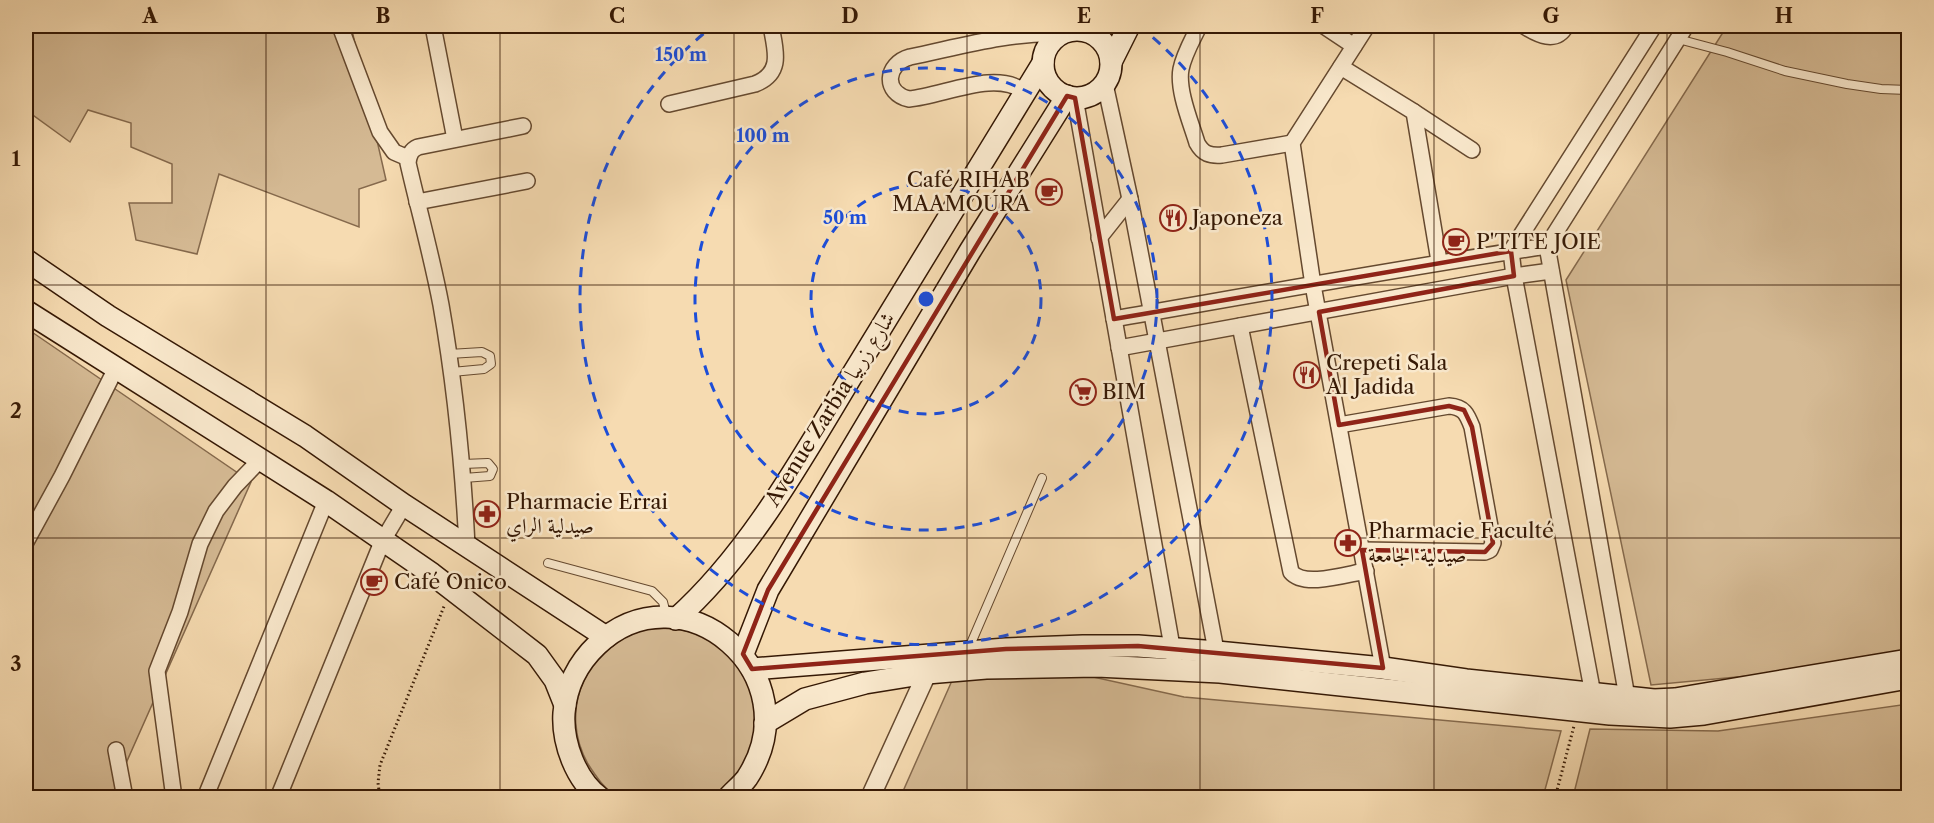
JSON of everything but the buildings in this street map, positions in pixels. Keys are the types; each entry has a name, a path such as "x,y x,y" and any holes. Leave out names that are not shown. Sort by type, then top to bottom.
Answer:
{"main road":[{"path":"1111,63 1129,26"},
{"path":"1078,29 1097,36 1110,52 1111,63 1110,74 1105,84 1097,92 1086,97 1071,97 1057,92 1049,84 1043,63 1047,46 1066,30 1078,29"},
{"name":"Avenue Zarbia شارع زربيا","path":"671,618 699,598 732,560 800,461 1043,63"},
{"name":"Avenue Zarbia شارع زربيا","path":"747,662 768,590 969,251 1071,97"},
{"path":"26,260 108,316 305,436 404,505 606,637"},
{"path":"26,311 326,501 452,589 537,655 555,680 565,705"},
{"path":"600,798 575,768 565,737 565,705 572,679 586,655 606,637 627,625 651,619 671,618 696,623 715,632 747,662 760,686 765,723 760,753 746,779 728,798"},
{"path":"747,662 1083,646 1173,648 1218,662 1579,710 1670,717 1704,714 1908,678"},
{"path":"765,723 804,699 827,692 927,673 986,668 1064,667 1175,670 1218,662 1383,668 1593,694 1675,699 1908,660"}],"street":[{"path":"340,26 380,132 394,152 408,158"},
{"path":"433,26 455,139"},
{"path":"669,104 755,84 768,77 776,61 771,26"},
{"path":"1199,26 1181,70 1181,84 1201,150 1212,156 1292,143"},
{"path":"1324,26 1354,46"},
{"path":"1367,26 1292,143 1313,285 1383,668"},
{"path":"1524,26 1547,37 1563,32 1566,26"},
{"path":"1593,694 1511,251 1654,26"},
{"path":"1025,92 1011,84 995,82 909,99 898,94 890,78 894,66 910,57 1008,37 1066,30"},
{"path":"1627,697 1547,246 1682,32"},
{"path":"1341,67 1472,150"},
{"path":"1105,84 1131,199 1218,662"},
{"path":"1071,97 1114,319 1175,670"},
{"path":"1414,112 1439,261"},
{"path":"467,546 463,471 452,372 434,270 408,158 418,147 523,126"},
{"path":"417,202 527,181"},
{"path":"1099,238 1131,199"},
{"path":"1114,319 1439,261 1547,246"},
{"path":"1119,348 1551,271"},
{"path":"1240,326 1291,572 1299,579 1310,580 1366,572"},
{"path":"26,542 116,368"},
{"path":"1340,425 1449,406 1458,406 1464,410 1473,427 1493,543 1490,550 1485,552 1362,550"},
{"path":"174,798 156,671 180,612 200,544 216,512 235,486 261,459"},
{"path":"204,798 326,501"},
{"path":"278,798 382,542 404,505"},
{"path":"870,798 927,673"},
{"path":"116,750 125,798"}],"lane":[{"path":"1682,32 1728,52 1785,71 1847,84 1908,90"},
{"path":"449,354 482,352 490,356 491,360 491,364 484,369 452,372"},
{"path":"967,652 1042,478"},
{"path":"548,563 652,591 663,602 671,618"}],"path":[{"path":"380,798 378,783 380,765 429,640 452,589"},
{"path":"1554,798 1579,710"}],"highlighted area":[{"path":"1067,96 1075,98 1114,319 1511,251 1514,276 1319,312 1339,425 1449,406 1464,410 1472,427 1492,531 1493,543 1485,552 1362,550 1383,668 1138,646 1006,649 752,669 743,654 768,590"}],"shaded area":[{"path":"26,26 351,26 386,180 359,189 359,227 219,174 197,254 136,240 129,203 172,203 172,164 131,147 131,123 88,110 70,142 26,110"},
{"path":"1727,26 1908,26 1908,661 1651,685 1566,280"},
{"path":"26,328 251,482 111,797 26,797"},
{"path":"675,628 705,637 721,648 744,675 754,709 751,744 745,762 738,772 715,795 702,798 619,797 597,778 579,744 576,723 577,703 582,684 592,666 623,638 643,630"},
{"path":"966,649 1184,697 1561,731 1543,797 900,798"},
{"path":"1908,704 1908,797 1573,797 1590,729 1718,731"}],"place":[{"name":"Café RIHAB MAAMOURA","path":"1049,192"},
{"name":"Japoneza","path":"1173,218"},
{"name":"P'TITE JOIE","path":"1456,242"},
{"name":"Crepeti Sala Al Jadida","path":"1307,375"},
{"name":"BIM","path":"1083,392"},
{"name":"Pharmacie Errai صيدلية الراي","path":"487,514"},
{"name":"Pharmacie Faculté صيدلية الجامعة","path":"1348,543"},
{"name":"Café Onico","path":"374,582"}]}
